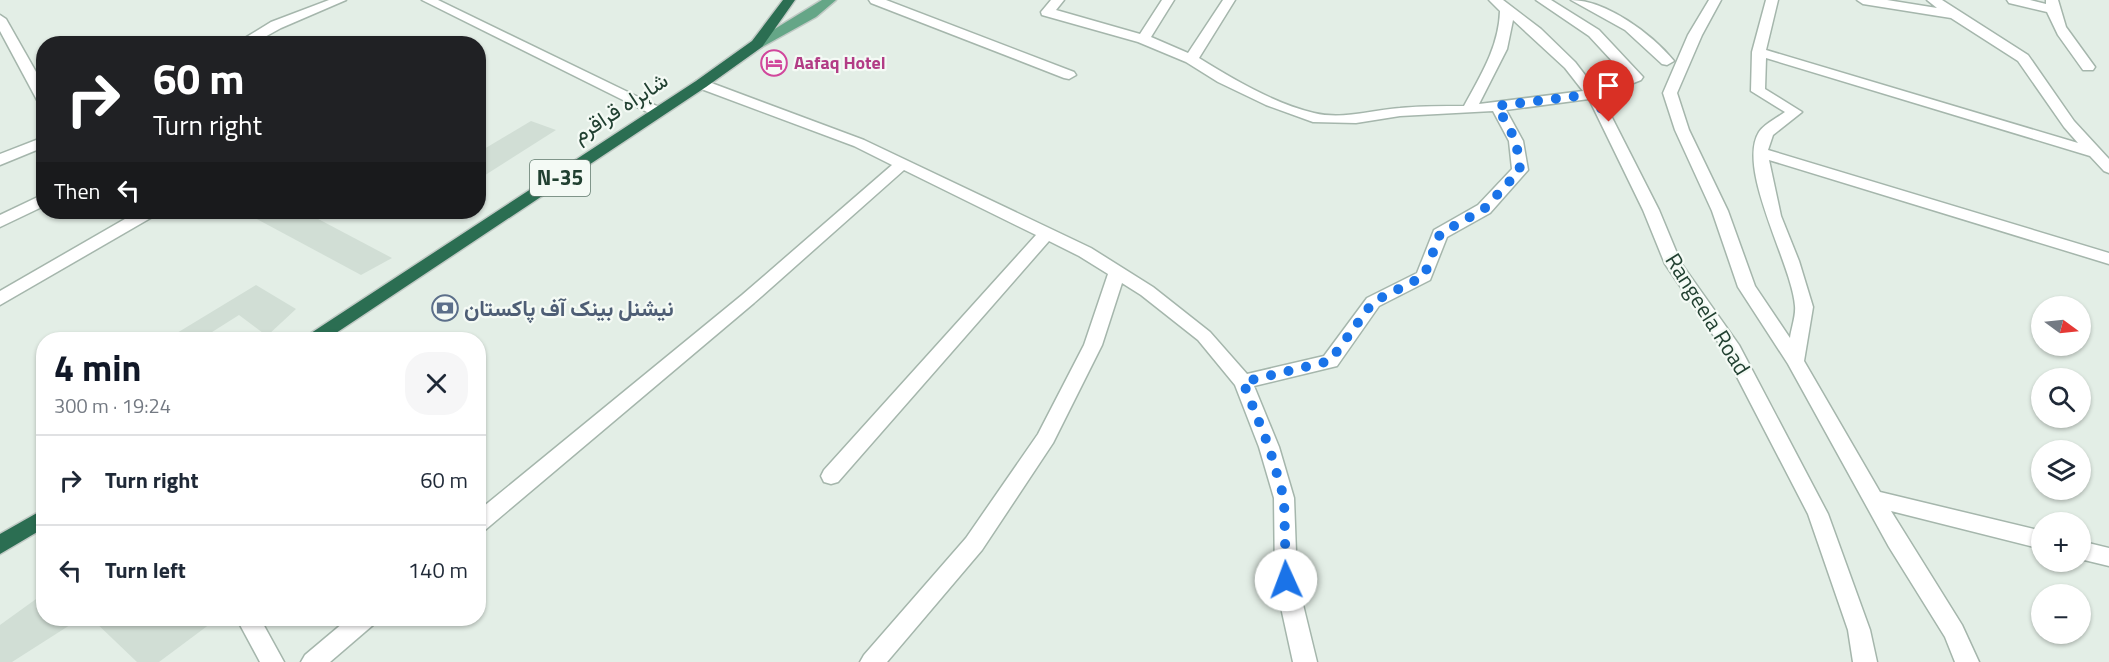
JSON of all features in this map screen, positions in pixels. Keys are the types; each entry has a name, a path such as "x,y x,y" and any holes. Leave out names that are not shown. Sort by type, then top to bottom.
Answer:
{"highway":[{"name":"شاہراہ قراقرم","path":"325,332 758,44 789,0"},
{"path":"0,545 36,522"}],"main road":[{"path":"758,44 811,15 830,0"}],"street":[{"path":"256,36 276,25 340,0"},
{"path":"428,0 658,112"},
{"path":"875,0 1069,75"},
{"path":"1058,0 1047,12 1143,39 1191,59 1223,79 1271,102 1313,118 1356,119 1400,112 1469,110 1593,94 1636,77 1623,66 1594,33 1542,0"},
{"path":"1143,39 1168,0"},
{"path":"1191,59 1229,0"},
{"path":"1577,0 1630,27 1667,61"},
{"path":"1715,0 1695,35 1670,93 1682,130 1720,211 1747,287 1795,362 1896,541 1954,632 1967,662"},
{"path":"1772,0 1759,52 1758,91 1795,111 1766,133 1760,152 1773,216 1791,261 1804,307 1795,362"},
{"path":"1863,0 1958,16"},
{"path":"1933,0 2023,58 2069,124 2109,168"},
{"path":"2013,0 2052,5 2065,34 2088,67"},
{"path":"1469,110 1500,53 1508,26 1501,5"},
{"name":"Rangeela Road","path":"1501,5 1536,32 1562,57 1600,104 1651,210 1673,264 1730,345 1818,514 1859,630 1865,662"},
{"path":"0,19 36,85"},
{"path":"1759,52 2096,153"},
{"path":"701,84 859,143 1085,252 1147,291 1204,336 1243,382 1269,447 1284,498 1286,580 1305,662"},
{"path":"1243,382 1330,361 1373,302 1424,276 1440,234 1484,209 1520,170 1516,141 1497,106"},
{"path":"0,160 36,144"},
{"path":"1760,152 2109,259"},
{"path":"486,517 748,299 903,163"},
{"path":"0,222 36,202"},
{"path":"0,299 136,219"},
{"path":"831,476 1047,233"},
{"path":"872,662 974,544 1046,438 1093,345 1117,272"},
{"path":"1874,499 2031,537"},
{"path":"2091,553 2109,557"},
{"path":"252,626 272,662"},
{"path":"313,662 356,626"}],"shaded area":[{"path":"531,121 556,130 486,175 486,148"},
{"path":"257,219 318,219 392,258 361,275"},
{"path":"256,285 296,309 271,332 262,332 239,315 212,332 179,332"},
{"path":"36,599 36,626 68,626 12,662 0,662 0,625"},
{"path":"99,626 207,626 159,662 137,662"}],"place":[{"name":"Aafaq Hotel","path":"774,63"},
{"name":"نیشنل بینک آف پاکستان","path":"445,308"}],"route":[{"path":"1286,580 1284,498 1269,447 1243,382 1330,361 1373,302 1424,276 1440,234 1484,209 1520,170 1516,141 1497,106 1593,94 1609,122"}]}
